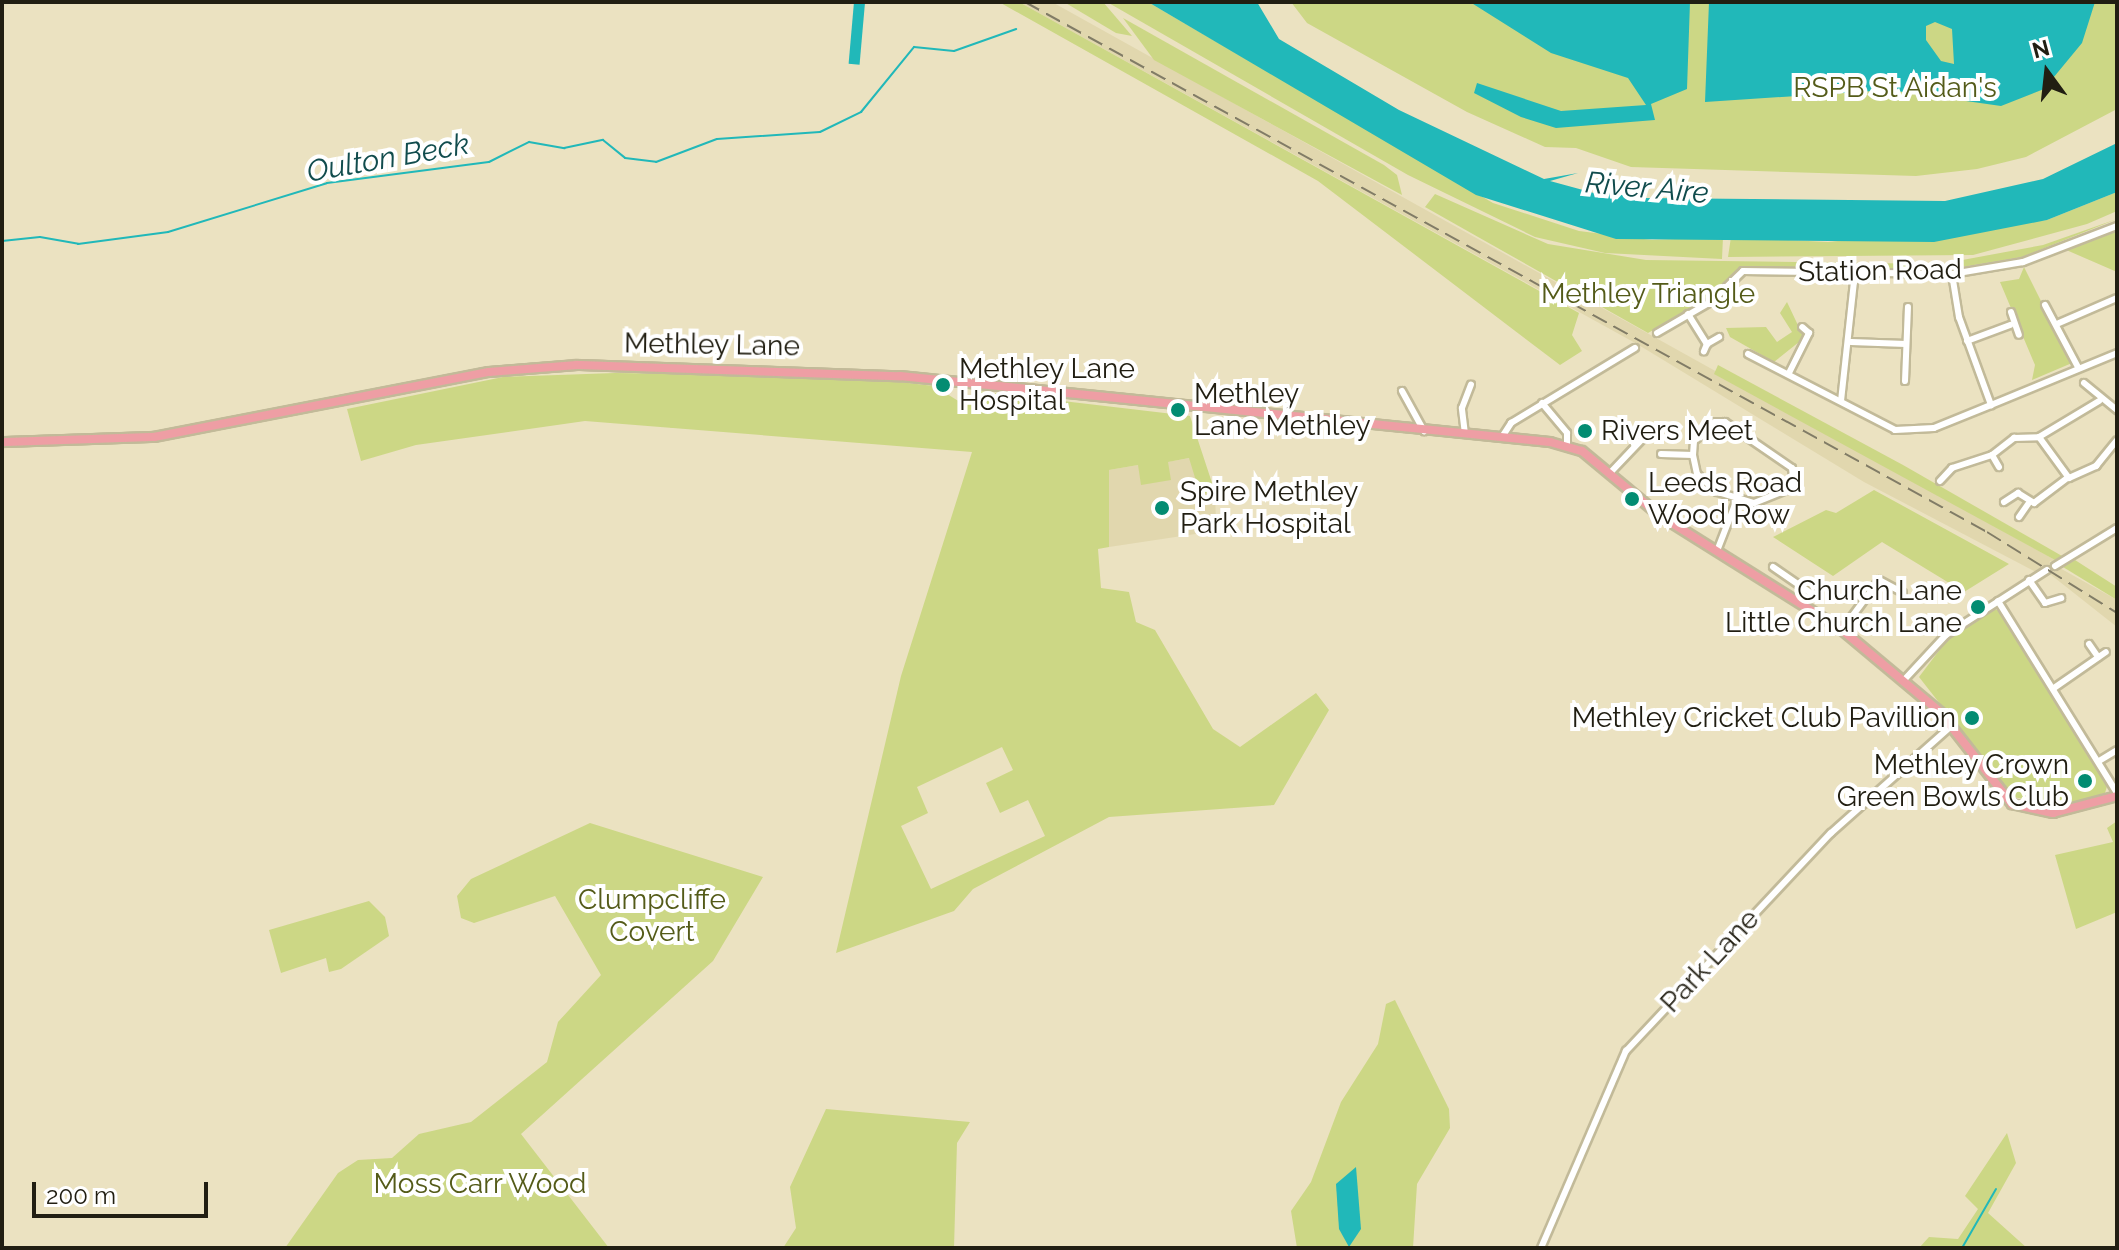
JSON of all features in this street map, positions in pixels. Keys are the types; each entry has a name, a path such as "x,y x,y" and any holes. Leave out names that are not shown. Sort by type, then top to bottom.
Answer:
{"main road":[{"name":"Methley Lane","path":"2,442 154,437 489,372 577,365 873,373 1567,445"},
{"path":"1567,445 1717,551 1791,593 1842,630 1904,680 1951,726 2017,807 2053,813 2117,794"}],"street":[{"name":"Station Road","path":"1657,333 1688,314 1743,271 1952,274 2023,262 2117,226"},
{"path":"1841,401 1851,342 1855,273"},
{"path":"1952,274 1967,341 1991,405"},
{"path":"2059,323 2117,298"},
{"path":"2045,305 2059,323 2078,367"},
{"path":"1905,381 1908,307"},
{"path":"2011,312 2010,325 2019,335"},
{"path":"1688,314 1705,348 1719,337"},
{"path":"1967,341 2010,325"},
{"path":"1789,373 1809,333 1802,327"},
{"path":"1851,342 1906,344"},
{"path":"1502,437 1542,403 1635,348"},
{"path":"1748,354 1907,431 1991,405 2117,353"},
{"path":"2084,383 2099,401 2117,410"},
{"path":"1465,434 1462,408 1471,385"},
{"path":"1402,391 1424,431"},
{"path":"1940,481 1952,468 1992,455 2005,441 2039,437 2099,401"},
{"path":"1542,403 1567,433 1567,445"},
{"path":"1725,422 1797,476 1794,487 1773,501 1736,502 1697,474 1693,455 1702,431 1725,422"},
{"path":"1610,473 1647,434"},
{"path":"2039,437 2067,478"},
{"path":"2019,517 2028,504 2067,478 2091,470 2115,450 2117,440"},
{"path":"1661,454 1693,455"},
{"path":"1992,455 1999,467"},
{"path":"1947,460 1952,468"},
{"path":"2012,486 2028,504"},
{"path":"2004,502 2018,493"},
{"path":"1717,551 1736,502"},
{"path":"2055,566 2117,528"},
{"path":"1773,567 1815,596"},
{"path":"1904,680 1946,635 2047,570"},
{"path":"1842,630 1879,580 1903,593"},
{"path":"2029,580 2045,603 2061,598"},
{"path":"1791,593 1797,583"},
{"path":"1998,601 2117,794"},
{"path":"2089,644 2098,657"},
{"path":"2054,688 2106,652"},
{"name":"Park Lane","path":"1541,1248 1626,1051 1831,833 1951,726"},
{"path":"2099,761 2117,750"}],"shaded area":[{"path":"1019,2 1052,2 2055,560 2049,562 2117,600 2117,627 2041,567 2036,572 1864,482 1637,344"},
{"name":"Spire Methley Park Hospital","path":"1190,458 1200,493 1215,492 1216,522 1202,533 1109,547 1109,470 1138,465 1170,480 1167,462"}],"green space":[{"path":"999,2 1019,2 1579,313 1572,335 1582,351 1560,365 1318,181"},
{"path":"1064,2 1103,2 1132,36 1116,33"},
{"path":"1107,2 1148,2 1493,203 1579,231 1652,240 1723,237 1722,259 1605,253 1535,237 1408,175"},
{"name":"RSPB St Aidan's","path":"1291,2 2117,2 2117,109 2026,157 1977,169 1916,176 1631,167 1576,148 1545,147 1467,112 1307,23"},
{"path":"1123,18 1384,165 1397,175 1402,195 1154,60"},
{"path":"2117,192 2117,211 2087,224 1973,255 1728,257 1731,237 1828,242 2047,220"},
{"name":"Methley Triangle","path":"1435,194 1548,244 1646,260 1941,264 2043,245 2117,219 2022,257 1944,270 1740,267 1714,295 1648,333 1425,207"},
{"path":"2117,230 2117,272 2064,249 2111,233"},
{"path":"2024,267 2072,363 2032,380 2035,365 2000,282 2019,279"},
{"path":"1787,302 1804,338 1774,362 1730,337 1726,328 1766,327 1777,342 1792,332 1780,313"},
{"path":"1718,365 2062,556 2055,560 1714,374"},
{"path":"615,373 848,376 934,386 960,402 970,402 978,391 1190,416 1215,492 1200,494 1189,458 1168,462 1171,480 1141,485 1138,465 1109,470 1109,547 1098,549 1101,588 1129,592 1136,622 1155,630 1213,729 1240,747 1316,693 1329,710 1274,805 1109,817 973,889 954,911 836,953 901,676 972,452 585,421 416,445 361,461 347,409 503,377","holes":["1002,747 1013,770 986,783 1000,813 1028,800 1045,836 931,889 901,826 928,813 917,787"]},
{"path":"1874,490 2009,564 1964,592 1882,542 1833,576 1773,537 1826,510 1836,513"},
{"path":"2075,560 2117,587 2117,600 2063,567"},
{"path":"1993,609 2001,611 2108,783 2105,793 2061,806 2013,797 1919,677 1947,640"},
{"path":"2117,821 2117,912 2076,929 2055,855 2113,842 2107,828"},
{"path":"590,823 763,877 713,961 521,1134 609,1248 285,1248 338,1173 358,1160 392,1158 419,1134 471,1122 547,1062 558,1022 601,975 555,896 474,923 461,918 457,896 471,879"},
{"path":"369,901 385,917 389,936 341,969 329,972 326,958 281,973 269,930"},
{"path":"1395,1000 1449,1109 1450,1128 1417,1184 1413,1248 1297,1248 1291,1211 1311,1182 1341,1102 1378,1044 1386,1004"},
{"path":"826,1109 970,1122 957,1143 954,1248 783,1248 796,1228 790,1187"},
{"path":"2007,1133 2016,1163 1988,1213 2027,1248 1919,1248 1929,1237 1958,1239 1978,1209 1965,1196"}],"water":[{"path":"854,2 865,3 860,65 849,64"},
{"path":"1148,2 1257,2 1279,39 1399,110 1544,179 1578,173 1550,181 1594,193 1608,193 1588,175 1615,194 1643,198 1945,201 2043,179 2117,143 2117,192 2047,220 1934,242 1616,239 1476,195"},
{"path":"1470,2 1690,2 1687,89 1651,104 1655,120 1556,128 1521,117 1474,93 1477,83 1561,111 1646,105 1628,78 1551,53"},
{"path":"1709,2 2095,2 2082,43 2044,89 2001,106 1889,90 1705,102","holes":["1935,22 1952,29 1954,64 1941,61 1926,40 1926,26"]},
{"path":"1356,1167 1361,1229 1349,1247 1339,1229 1336,1184"}],"waterway":[{"name":"Oulton Beck","path":"2,241 40,237 78,244 168,232 327,183 489,162 529,142 564,148 603,140 625,158 656,162 717,139 820,132 861,112 914,47 954,51 1016,29"},
{"path":"1962,1248 1996,1189"}],"railway":[{"path":"1025,2 1987,532 2117,613"}],"place":[{"name":"Methley Lane Hospital","path":"943,385"},
{"name":"Methley Lane Methley","path":"1178,410"},
{"name":"Rivers Meet","path":"1585,431"},
{"name":"Leeds Road Wood Row","path":"1632,499"},
{"name":"Spire Methley Park Hospital","path":"1162,508"},
{"name":"Church Lane Little Church Lane","path":"1978,607"},
{"name":"Methley Cricket Club Pavillion","path":"1972,718"},
{"name":"Methley Crown Green Bowls Club","path":"2085,781"}],"water label":[{"name":"River Aire","path":"1647,188"}],"park label":[{"name":"Clumpcliffe Covert","path":"652,916"},
{"name":"Moss Carr Wood","path":"480,1184"}]}
